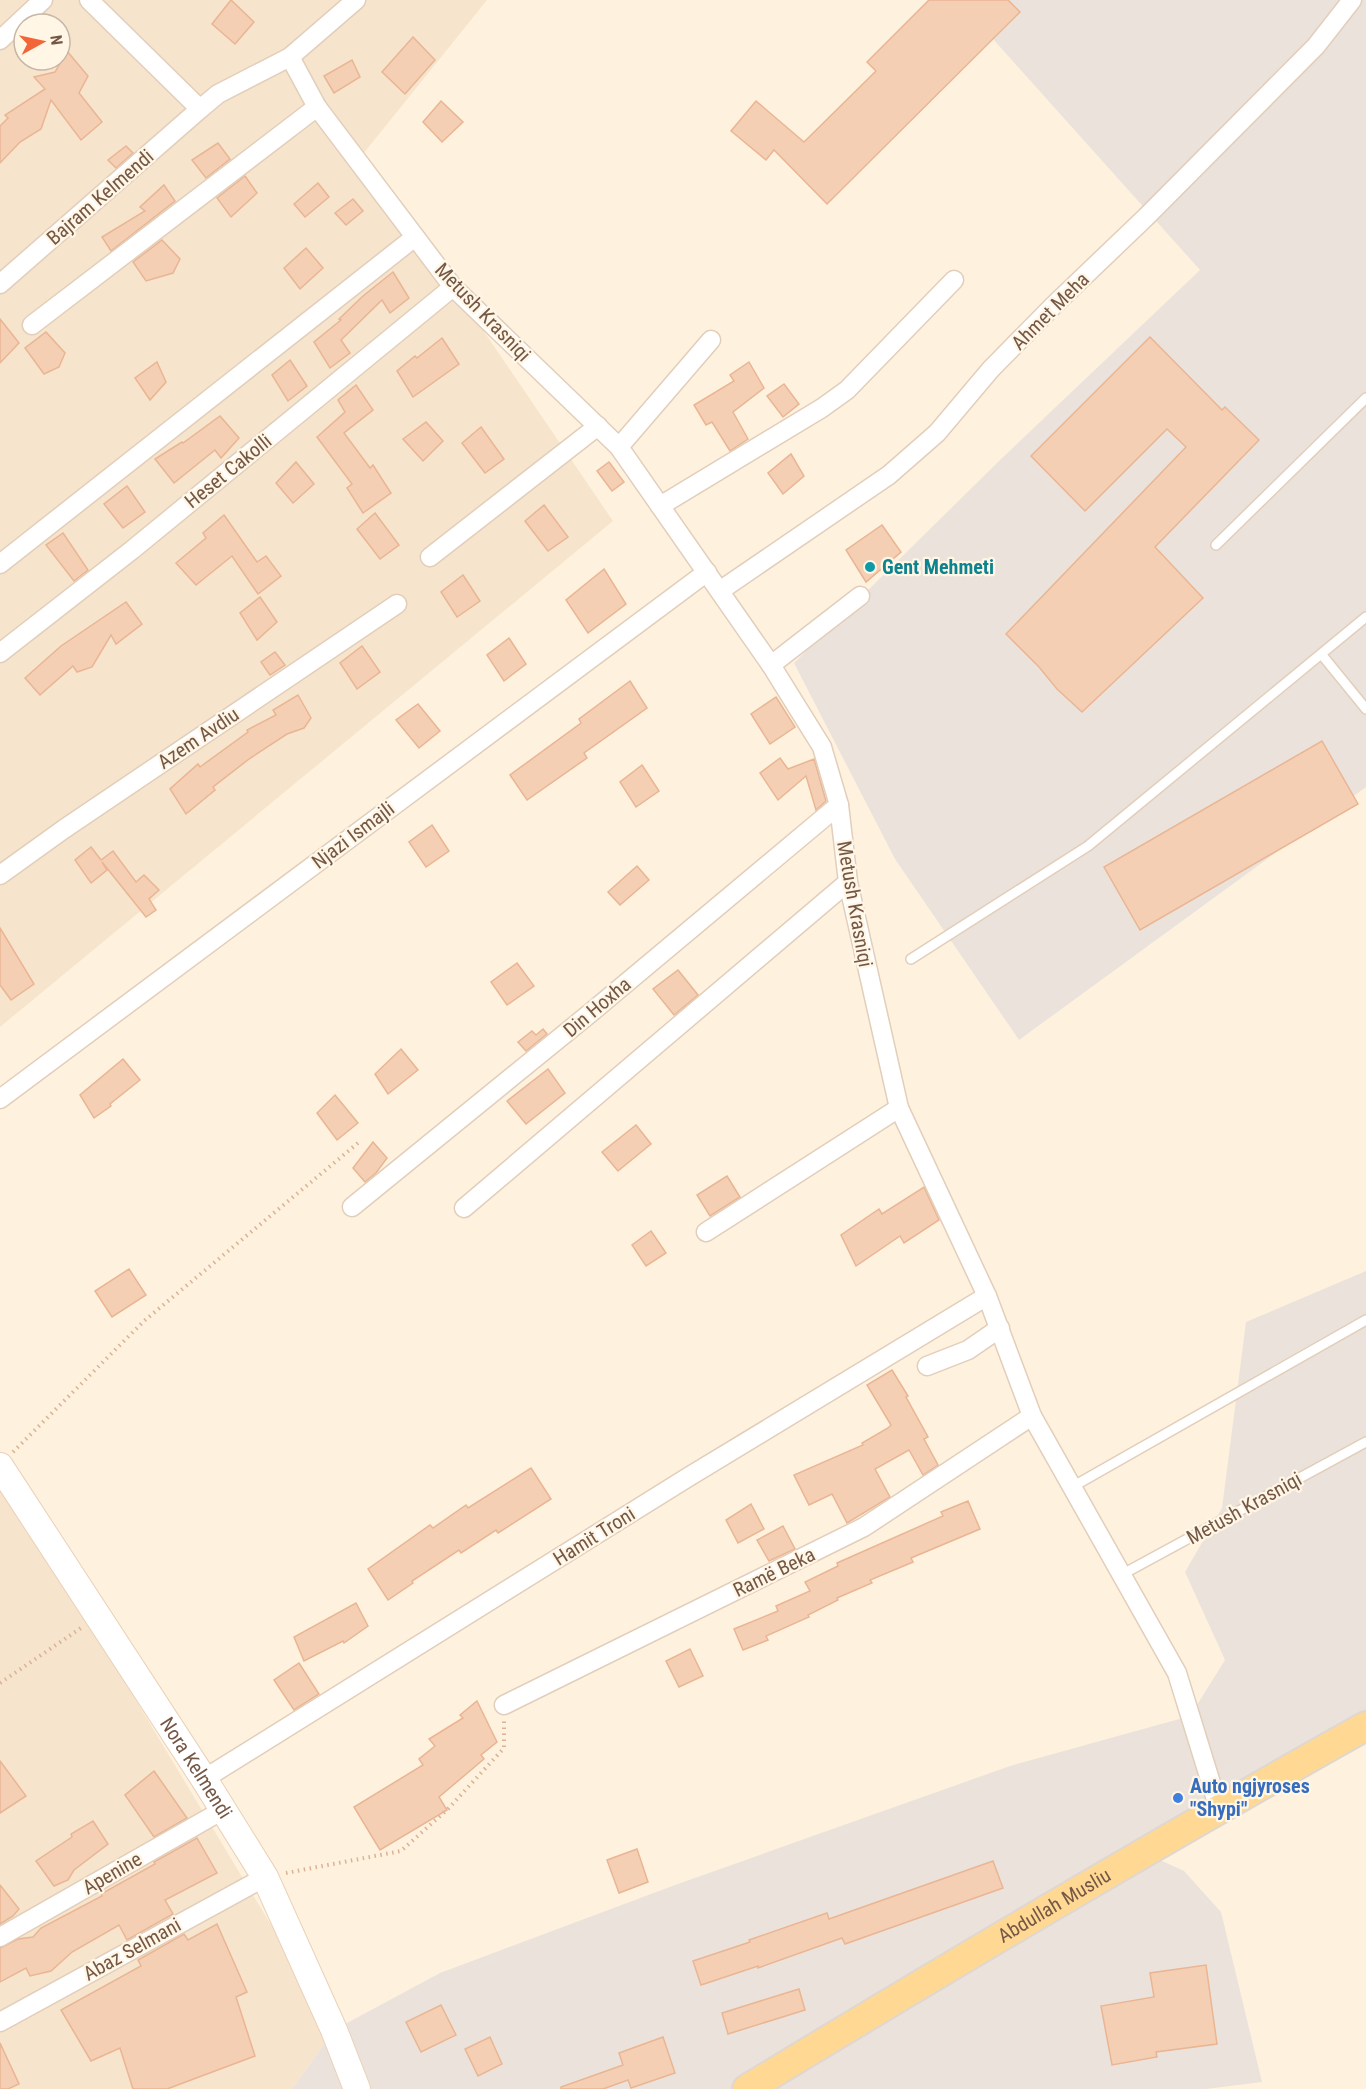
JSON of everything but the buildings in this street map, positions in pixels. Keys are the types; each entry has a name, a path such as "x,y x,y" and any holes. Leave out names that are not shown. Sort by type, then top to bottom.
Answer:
{"main road":[{"name":"Abdullah Musliu","path":"747,2089 903,1994 1219,1809 1366,1726"}],"street":[{"path":"0,39 43,0"},
{"path":"89,0 200,109"},
{"name":"Bajram Kelmendi","path":"0,284 218,94 290,57 356,0"},
{"name":"Ahmet Meha","path":"720,590 889,475 937,433 991,369 1155,209 1316,46 1352,0"},
{"name":"Metush Krasniqi","path":"290,57 318,107 453,286 619,447 771,664 822,747 840,805 848,882 899,1108 987,1296 1032,1416 1177,1673 1219,1809"},
{"path":"32,326 318,107"},
{"path":"0,564 415,237"},
{"path":"660,506 848,390 954,280"},
{"name":"Heset Cakolli","path":"0,653 132,550 453,286"},
{"path":"619,447 711,340"},
{"path":"430,557 598,426"},
{"name":"Njazi Ismajli","path":"0,1099 707,572"},
{"path":"771,664 860,596"},
{"name":"Azem Avdiu","path":"0,875 397,603"},
{"name":"Din Hoxha","path":"352,1207 594,1010 840,805"},
{"path":"464,1208 848,882"},
{"path":"706,1232 899,1108"},
{"name":"Hamit Troni","path":"204,1779 690,1476 987,1296"},
{"path":"927,1366 969,1350 1000,1328"},
{"name":"Ramë Beka","path":"504,1705 864,1527 1032,1416"},
{"name":"Nora Kelmendi","path":"4,1462 98,1617 265,1876 334,2030 357,2089"},
{"name":"Apenine","path":"0,1937 223,1810"},
{"name":"Abaz Selmani","path":"0,2022 265,1876"}],"lane":[{"path":"1216,545 1366,398"},
{"path":"911,959 1088,846 1366,617"},
{"path":"1322,655 1366,709"},
{"path":"1072,1487 1366,1320"},
{"name":"Metush Krasniqi","path":"1121,1575 1366,1442"}],"path":[{"path":"4,1462 144,1321 358,1143"},
{"path":"0,1683 98,1617"},
{"path":"265,1876 401,1851 447,1810 504,1748 504,1705"}],"shaded area":[{"path":"0,0 487,0 363,154 613,521 0,1027"},
{"path":"958,0 1366,0 1366,787 1019,1040 895,859 794,663 999,461 1200,270"},
{"path":"1366,1271 1366,1736 1145,1853 1184,1871 1221,1912 1262,2082 1206,2089 292,2089 334,2030 440,1973 675,1885 1010,1766 1190,1716 1225,1660 1185,1572 1222,1508 1246,1322"},
{"path":"0,1474 334,2030 292,2089 0,2089"}],"place":[{"name":"Gent Mehmeti","path":"870,567"},
{"name":"Auto ngjyroses \"Shypi\"","path":"1178,1798"}]}
